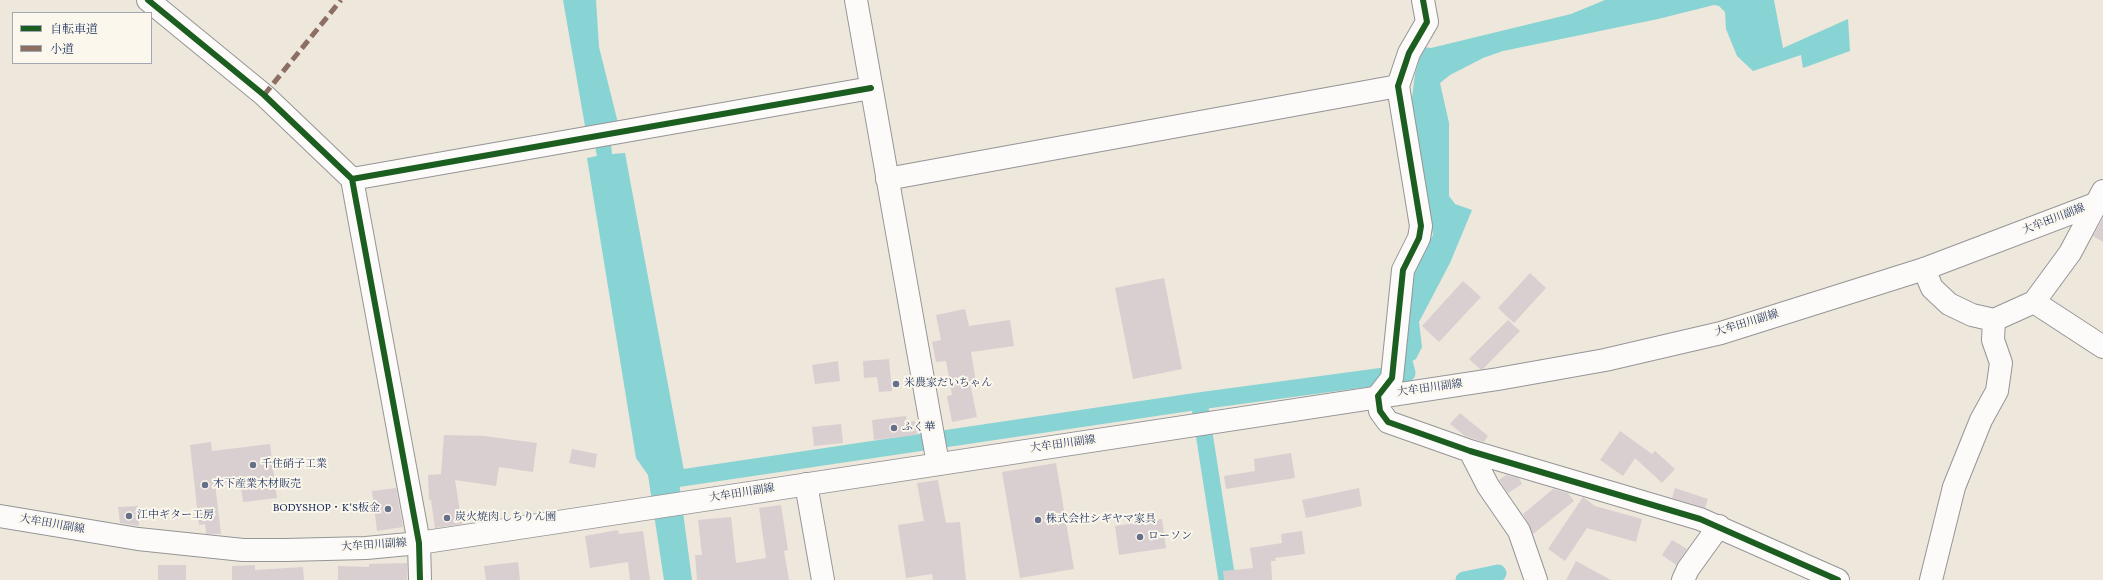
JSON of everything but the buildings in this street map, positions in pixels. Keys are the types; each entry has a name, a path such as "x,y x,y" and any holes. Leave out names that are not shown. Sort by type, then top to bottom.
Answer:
{"street":[{"path":"148,0 264,95 352,179 419,543 420,580"},
{"path":"856,0 938,464"},
{"path":"1424,0 1427,22 1409,53 1398,86 1421,226 1419,238 1404,270 1392,378 1378,396 1380,411 1388,422 1470,451 1700,519 1719,526 1838,580"},
{"path":"887,179 1398,86"},
{"path":"352,179 616,134 871,88"},
{"path":"1924,269 1932,288 1949,304 1972,315 1994,320 2034,302 2070,253 2101,199"},
{"name":"大牟田川副線","path":"0,516 138,539 243,550 366,548 419,543 651,508 1378,396 1498,379 1605,360 1721,333 1924,269 2101,199"},
{"path":"2034,302 2103,347"},
{"path":"1931,580 1954,487 1981,420 1997,391 2001,363 1993,340 1994,320"},
{"path":"1470,451 1488,486 1519,531 1536,580"},
{"path":"806,484 823,580"},
{"path":"1683,580 1688,569 1719,526"}],"water":[{"path":"563,0 596,0 599,47 618,123 609,124 612,154 625,153 684,471 684,480 679,482 692,580 664,580 648,475 636,458 587,158 597,156 591,126 585,126"},
{"path":"1605,0 1774,0 1783,48 1848,19 1850,51 1803,68 1801,55 1753,71 1737,56 1726,29 1725,12 1719,6 1714,5 1658,19 1503,51 1483,58 1450,75 1440,83 1449,123 1449,196 1455,204 1472,210 1450,263 1419,322 1422,347 1416,359 1405,365 1397,366 1407,278 1433,235 1411,106 1415,74 1423,47 1431,48 1571,14"}],"waterway":[{"path":"661,481 1199,401 1407,373 1405,365"},
{"path":"1199,401 1227,580"},
{"path":"1464,580 1498,573"}],"marked path":[{"path":"264,95 341,0"}],"cycle path":[{"path":"148,0 264,95 352,179 419,543 420,580"},
{"path":"1423,0 1427,22 1409,53 1398,86 1421,226 1419,238 1403,270 1392,378 1378,396 1380,411 1388,422 1470,451 1700,519 1838,580"},
{"path":"352,179 871,88"}],"place":[{"name":"米農家だいちゃん","path":"896,384"},
{"name":"ふく華","path":"894,428"},
{"name":"千住硝子工業","path":"253,465"},
{"name":"木下産業木材販売","path":"205,485"},
{"name":"BODYSHOP・K’S板金","path":"388,509"},
{"name":"江中ギター工房","path":"129,516"},
{"name":"炭火焼肉 しちりん園","path":"447,518"},
{"name":"株式会社シギヤマ家具","path":"1038,520"},
{"name":"ローソン","path":"1140,537"}]}
